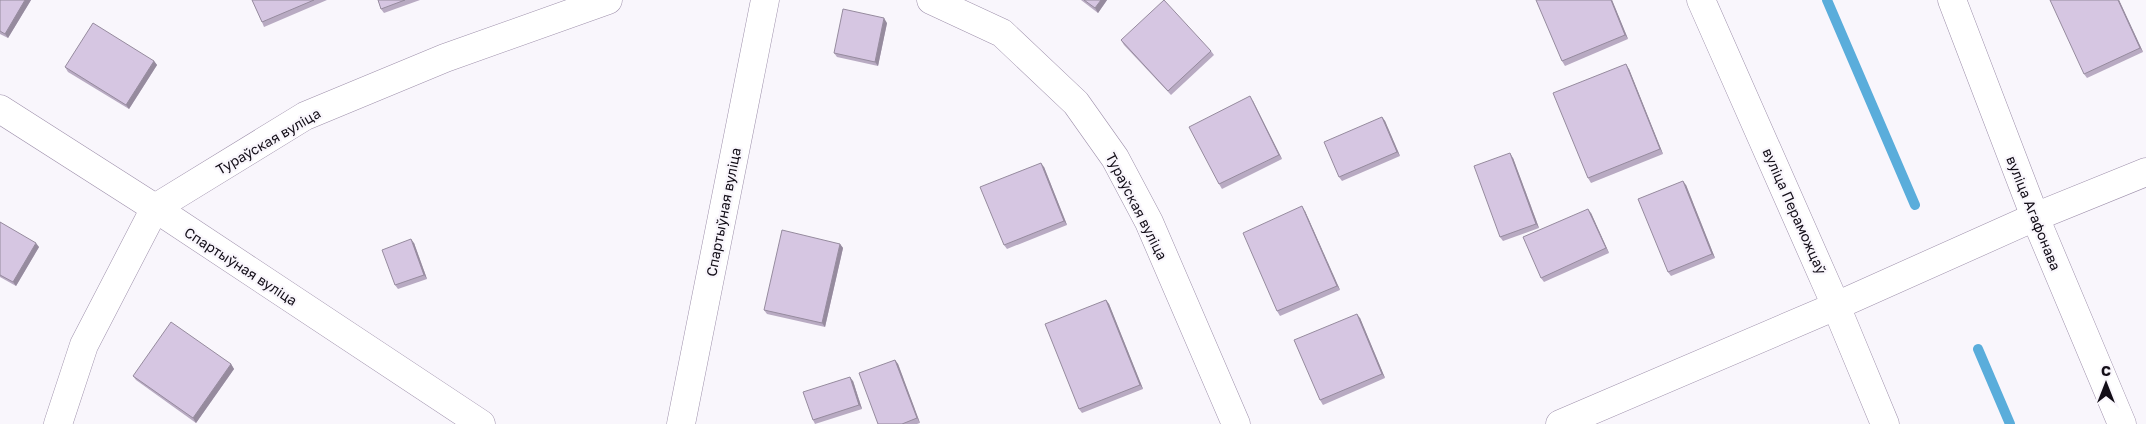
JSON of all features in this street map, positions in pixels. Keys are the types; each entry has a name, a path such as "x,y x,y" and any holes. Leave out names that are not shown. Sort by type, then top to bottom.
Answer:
{"street":[{"name":"Тураўская вуліца","path":"155,208 305,116 445,58 608,0"},
{"name":"Спартыўная вуліца","path":"682,424 766,0"},
{"name":"Тураўская вуліца","path":"931,0 1002,33 1076,103 1082,111 1115,158 1149,222 1236,424"},
{"name":"вуліца Пераможцаў","path":"1702,0 1836,306 1885,424"},
{"name":"вуліца Агафонава","path":"1952,0 2035,216 2122,424"},
{"name":"Спартыўная вуліца","path":"0,110 155,208 481,424"},
{"path":"1560,424 1836,306 2035,216 2146,172"},
{"path":"58,424 84,345 155,208"}],"building":[{"path":"0,0 25,0 5,34 0,31"},
{"path":"252,0 314,0 262,22"},
{"path":"378,0 405,0 381,9"},
{"path":"1084,0 1101,0 1095,8"},
{"path":"1164,0 1211,51 1168,91 1121,40"},
{"path":"1536,0 1611,0 1625,35 1562,61"},
{"path":"2050,0 2118,0 2140,48 2084,74"},
{"path":"843,9 884,18 875,62 834,53"},
{"path":"93,23 154,61 126,105 65,67"},
{"path":"1626,64 1660,149 1588,178 1553,93"},
{"path":"1250,96 1279,155 1219,184 1189,127"},
{"path":"1382,117 1397,152 1339,177 1324,142"},
{"path":"1510,153 1536,224 1500,237 1474,166"},
{"path":"1041,163 1064,221 1004,245 980,187"},
{"path":"1683,181 1712,254 1668,272 1638,199"},
{"path":"1302,206 1337,286 1277,311 1243,233"},
{"path":"1588,209 1606,248 1541,278 1523,237"},
{"path":"0,222 36,243 13,282 0,275"},
{"path":"782,230 840,244 822,323 764,310"},
{"path":"411,239 424,275 395,285 382,250"},
{"path":"1106,300 1140,385 1079,409 1045,324"},
{"path":"1357,314 1382,374 1320,400 1294,340"},
{"path":"171,322 231,364 193,418 133,376"},
{"path":"895,360 917,418 902,424 878,424 859,373"},
{"path":"850,377 859,405 813,420 803,392"}],"waterway":[{"path":"1827,0 1915,205"},
{"path":"1978,349 2010,424"}]}
